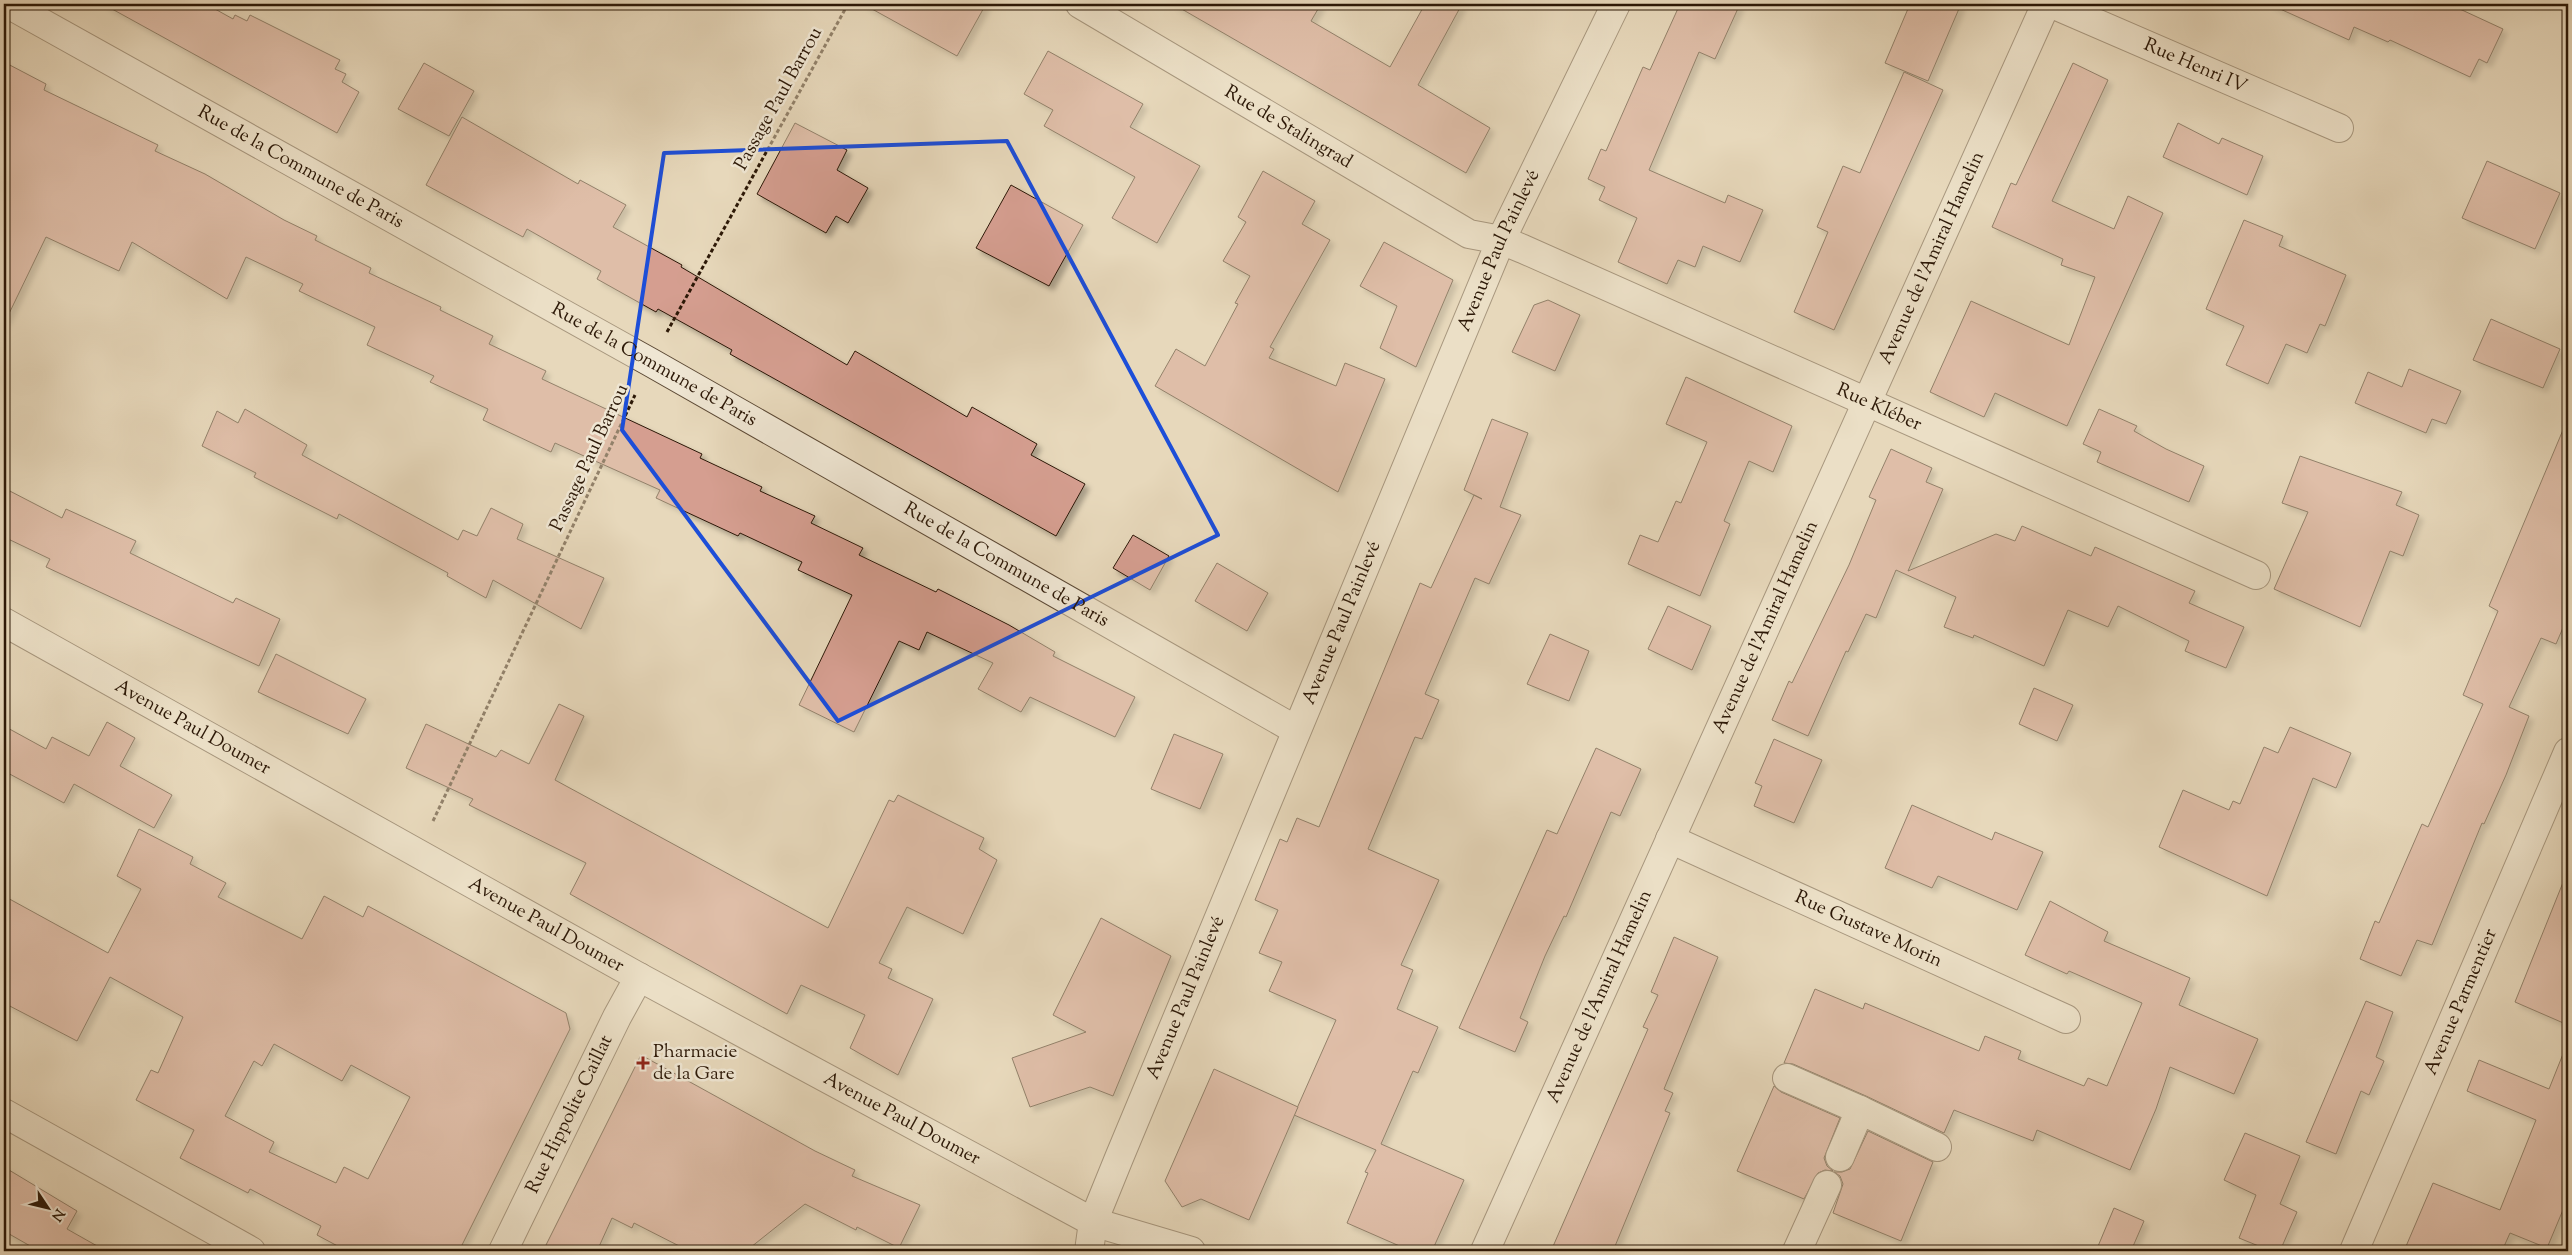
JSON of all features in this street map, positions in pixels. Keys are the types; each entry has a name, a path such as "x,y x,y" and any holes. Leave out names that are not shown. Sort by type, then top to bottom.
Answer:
{"street":[{"name":"Rue de la Commune de Paris","path":"8,4 650,362 1296,730"},
{"name":"Rue de Stalingrad","path":"1080,4 1469,234 1501,240"},
{"name":"Avenue Paul Painlevé","path":"1089,1251 1093,1222 1501,240 1616,4"},
{"name":"Avenue de l'Amiral Hamelin","path":"1485,1251 2046,4"},
{"name":"Rue Henri IV","path":"2052,4 2340,128"},
{"name":"Rue Kléber","path":"1501,240 2256,575"},
{"name":"Avenue Paul Doumer","path":"4,622 639,977 1093,1222 1191,1251"},
{"name":"Avenue Parmentier","path":"2354,1251 2568,752"},
{"name":"Rue Gustave Morin","path":"1670,839 2066,1019"},
{"name":"Rue Hippolite Caillat","path":"503,1251 617,1017 639,977"},
{"path":"1786,1078 1938,1147"},
{"path":"1840,1157 1860,1110"},
{"path":"4,1113 252,1251"},
{"path":"1797,1251 1827,1185"}],"path":[{"name":"Passage Paul Barrou","path":"418,853 650,362 848,4"}],"highlighted area":[{"path":"1007,141 1218,535 838,721 622,430 664,153"}],"building":[{"path":"103,4 206,4 233,19 235,15 247,21 250,15 340,60 335,69 346,74 342,82 359,92 337,133"},
{"path":"863,4 986,4 957,56"},
{"path":"1173,4 1321,4 1311,21 1390,67 1425,4 1462,4 1418,85 1490,128 1466,173"},
{"path":"1680,4 1740,4 1715,59 1699,52 1649,170 1725,203 1728,195 1763,210 1740,262 1703,246 1695,267 1678,260 1667,284 1618,262 1637,218 1599,200 1605,187 1588,179 1601,149 1606,151 1643,67 1650,70"},
{"path":"1910,4 1961,4 1928,81 1885,63"},
{"path":"2269,4 2449,4 2503,29 2487,63 2479,59 2470,77 2390,40 2388,42 2354,27 2349,40"},
{"path":"1048,51 1143,104 1130,127 1200,166 1157,243 1112,218 1135,177 1044,126 1053,110 1024,94"},
{"path":"4,62 46,84 44,90 158,145 155,151 205,174 284,220 317,236 315,240 371,268 369,273 441,307 440,310 493,336 489,344 546,371 542,379 702,454 700,458 762,487 760,491 815,516 811,523 863,548 859,555 936,592 938,589 1009,625 1055,652 1053,656 1135,697 1115,737 1030,697 1021,712 978,689 993,663 927,632 919,650 899,641 854,732 799,705 852,595 798,570 802,562 740,533 738,536 656,498 660,490 555,443 551,452 483,420 488,409 430,382 434,376 367,345 375,327 299,291 303,284 246,257 227,299 132,242 119,271 46,237 4,324"},
{"path":"424,63 474,91 449,136 398,109"},
{"path":"2073,63 2108,80 2052,201 2114,229 2128,196 2163,213 2067,426 1995,393 1984,417 1930,392 1971,301 2069,345 2095,277 2061,265 2063,259 1992,227 2011,183 2016,185"},
{"path":"1904,72 1943,90 1834,330 1794,312 1828,232 1817,227 1843,166 1860,173"},
{"path":"462,117 578,184 580,180 626,205 613,227 682,265 681,267 847,365 855,351 967,417 972,407 1037,444 1031,455 1085,484 1056,536 730,354 732,350 658,309 656,312 597,279 601,271 527,229 523,237 426,185"},
{"path":"795,123 847,150 837,170 868,188 848,223 836,216 826,233 757,194"},
{"path":"2178,123 2219,144 2222,138 2263,156 2247,195 2163,157"},
{"path":"2487,161 2560,193 2535,249 2462,218"},
{"path":"1263,171 1315,201 1302,224 1330,240 1270,347 1274,349 1269,358 1336,386 1345,363 1385,379 1338,492 1155,386 1176,349 1205,366 1238,304 1235,303 1250,276 1223,261 1246,222 1238,217"},
{"path":"1011,185 1083,225 1049,286 976,248"},
{"path":"2244,220 2283,236 2279,246 2346,275 2325,326 2320,324 2307,353 2286,344 2268,384 2226,365 2244,326 2206,309"},
{"path":"1384,242 1453,280 1416,367 1380,348 1397,306 1360,286"},
{"path":"1548,300 1580,315 1555,371 1512,352 1534,305"},
{"path":"2491,319 2560,349 2543,388 2473,360"},
{"path":"2409,369 2461,391 2446,424 2432,419 2426,433 2355,403 2368,372 2402,387"},
{"path":"1686,377 1792,426 1773,472 1749,461 1724,521 1730,524 1700,596 1628,564 1640,535 1658,542 1676,501 1681,503 1707,442 1666,424"},
{"path":"245,409 307,445 302,455 458,540 463,530 477,536 491,508 523,524 517,539 604,578 581,629 493,580 486,598 447,576 448,573 339,514 337,519 254,477 256,473 202,446 217,411 238,423"},
{"path":"2099,409 2137,426 2134,431 2166,449 2204,466 2189,502 2097,462 2101,452 2083,444"},
{"path":"2568,418 2568,616 2556,644 2541,638 2509,707 2529,716 2506,775 2484,824 2482,823 2432,945 2417,940 2401,976 2360,959 2375,921 2379,923 2422,824 2428,827 2483,704 2463,695 2498,611 2489,606"},
{"path":"1492,419 1528,433 1500,507 1521,515 1489,584 1475,578 1425,694 1439,700 1422,739 1415,737 1368,849 1439,880 1401,965 1413,970 1397,1009 1438,1027 1418,1073 1413,1071 1381,1144 1464,1180 1432,1251 1411,1251 1347,1223 1368,1173 1365,1172 1376,1150 1294,1115 1336,1020 1269,991 1282,962 1259,953 1278,910 1255,900 1280,839 1287,842 1297,818 1319,827 1420,583 1431,588 1474,495 1464,490"},
{"path":"1891,449 1932,468 1926,482 1943,489 1908,571 1996,534 2015,541 2022,526 2091,556 2095,547 2195,591 2189,603 2244,627 2226,668 2185,651 2189,641 2118,606 2108,627 2068,610 2044,666 1974,635 1973,638 1944,627 1956,597 1896,570 1876,618 1866,614 1848,652 1846,651 1808,736 1772,720 1789,681 1792,683 1849,565 1876,500 1869,497"},
{"path":"2300,456 2402,492 2396,505 2419,515 2403,556 2390,551 2360,627 2274,589 2308,512 2282,503"},
{"path":"4,488 62,518 66,509 136,541 130,553 233,603 236,598 280,619 259,666 46,567 50,559 4,537"},
{"path":"1133,535 1169,556 1150,590 1113,568"},
{"path":"1217,563 1268,593 1247,631 1195,601"},
{"path":"1668,606 1711,626 1692,670 1648,649"},
{"path":"1550,634 1589,651 1569,701 1527,684"},
{"path":"276,654 366,699 348,734 258,692"},
{"path":"2034,688 2073,705 2057,741 2019,724"},
{"path":"559,704 584,716 555,780 828,928 889,800 894,802 898,795 984,838 979,849 997,860 963,934 907,907 879,963 892,969 888,978 933,999 898,1075 850,1048 865,1015 801,985 787,1014 570,894 586,863 469,805 473,799 406,768 426,724 496,757 501,750 529,764"},
{"path":"107,722 135,738 120,766 172,795 154,828 74,784 64,803 4,771 4,726 46,749 52,737 89,756"},
{"path":"2290,727 2351,753 2336,788 2313,778 2267,896 2159,847 2183,790 2229,810 2233,801 2240,804 2264,747 2278,753"},
{"path":"1174,734 1223,754 1200,809 1151,789"},
{"path":"1774,739 1822,760 1794,823 1754,806 1762,786 1755,783"},
{"path":"1596,748 1641,769 1620,816 1611,812 1566,917 1564,916 1545,956 1520,1018 1528,1022 1515,1052 1459,1028 1547,830 1557,834"},
{"path":"1912,805 1992,840 1995,832 2043,852 2017,910 1938,876 1932,888 1885,868"},
{"path":"139,829 193,857 190,864 226,883 218,897 302,939 324,896 363,917 368,906 566,1013 570,1029 459,1251 347,1251 317,1235 321,1226 250,1189 248,1193 180,1158 194,1130 136,1100 151,1070 158,1073 183,1017 110,977 77,1041 4,1003 4,896 108,953 141,889 117,876","holes":["274,1044 342,1081 351,1065 410,1097 368,1179 344,1167 336,1183 269,1152 274,1142 225,1116 254,1061 262,1066"]},
{"path":"2566,875 2568,875 2568,1025 2515,1002"},
{"path":"2050,901 2108,932 2104,941 2190,978 2179,1005 2258,1039 2234,1094 2170,1067 2156,1109 2130,1170 2037,1130 2033,1141 1954,1110 1944,1133 1793,1064 1784,1063 1815,989 1863,1009 1865,1003 1979,1051 1985,1036 2021,1051 2018,1059 2084,1086 2088,1078 2107,1086 2142,1003 2069,971 2067,974 2025,955"},
{"path":"1101,918 1171,956 1113,1096 1090,1087 1030,1107 1012,1058 1086,1032 1053,1015"},
{"path":"1674,937 1718,957 1664,1089 1673,1093 1665,1111 1670,1113 1613,1251 1551,1251 1648,1029 1643,1027 1658,995 1651,992"},
{"path":"2366,1001 2393,1012 2376,1057 2384,1061 2369,1095 2361,1091 2336,1154 2306,1142"},
{"path":"2567,1044 2568,1198 2547,1248 2510,1233 2502,1251 2404,1251 2433,1183 2500,1210 2536,1120 2467,1091 2479,1060 2549,1089"},
{"path":"641,1055 815,1151 855,1170 852,1176 920,1205 899,1248 857,1227 856,1230 805,1204 746,1251 689,1251 634,1223 632,1228 612,1218 597,1251 543,1251"},
{"path":"1214,1069 1298,1107 1249,1220 1201,1199 1182,1207 1165,1181"},
{"path":"1774,1086 1781,1092 1840,1118 1824,1158 1827,1166 1833,1171 1825,1170 1818,1173 1804,1199 1737,1171"},
{"path":"1868,1131 1933,1162 1901,1241 1833,1213 1843,1184 1840,1176 1834,1172 1850,1169"},
{"path":"2245,1133 2300,1156 2280,1204 2297,1212 2280,1251 2271,1251 2239,1238 2256,1195 2224,1180"},
{"path":"4,1167 77,1211 67,1229 106,1251 39,1251 4,1231"},
{"path":"2114,1208 2144,1221 2131,1251 2096,1251"}],"place":[{"name":"Pharmacie de la Gare","path":"643,1063"}]}
